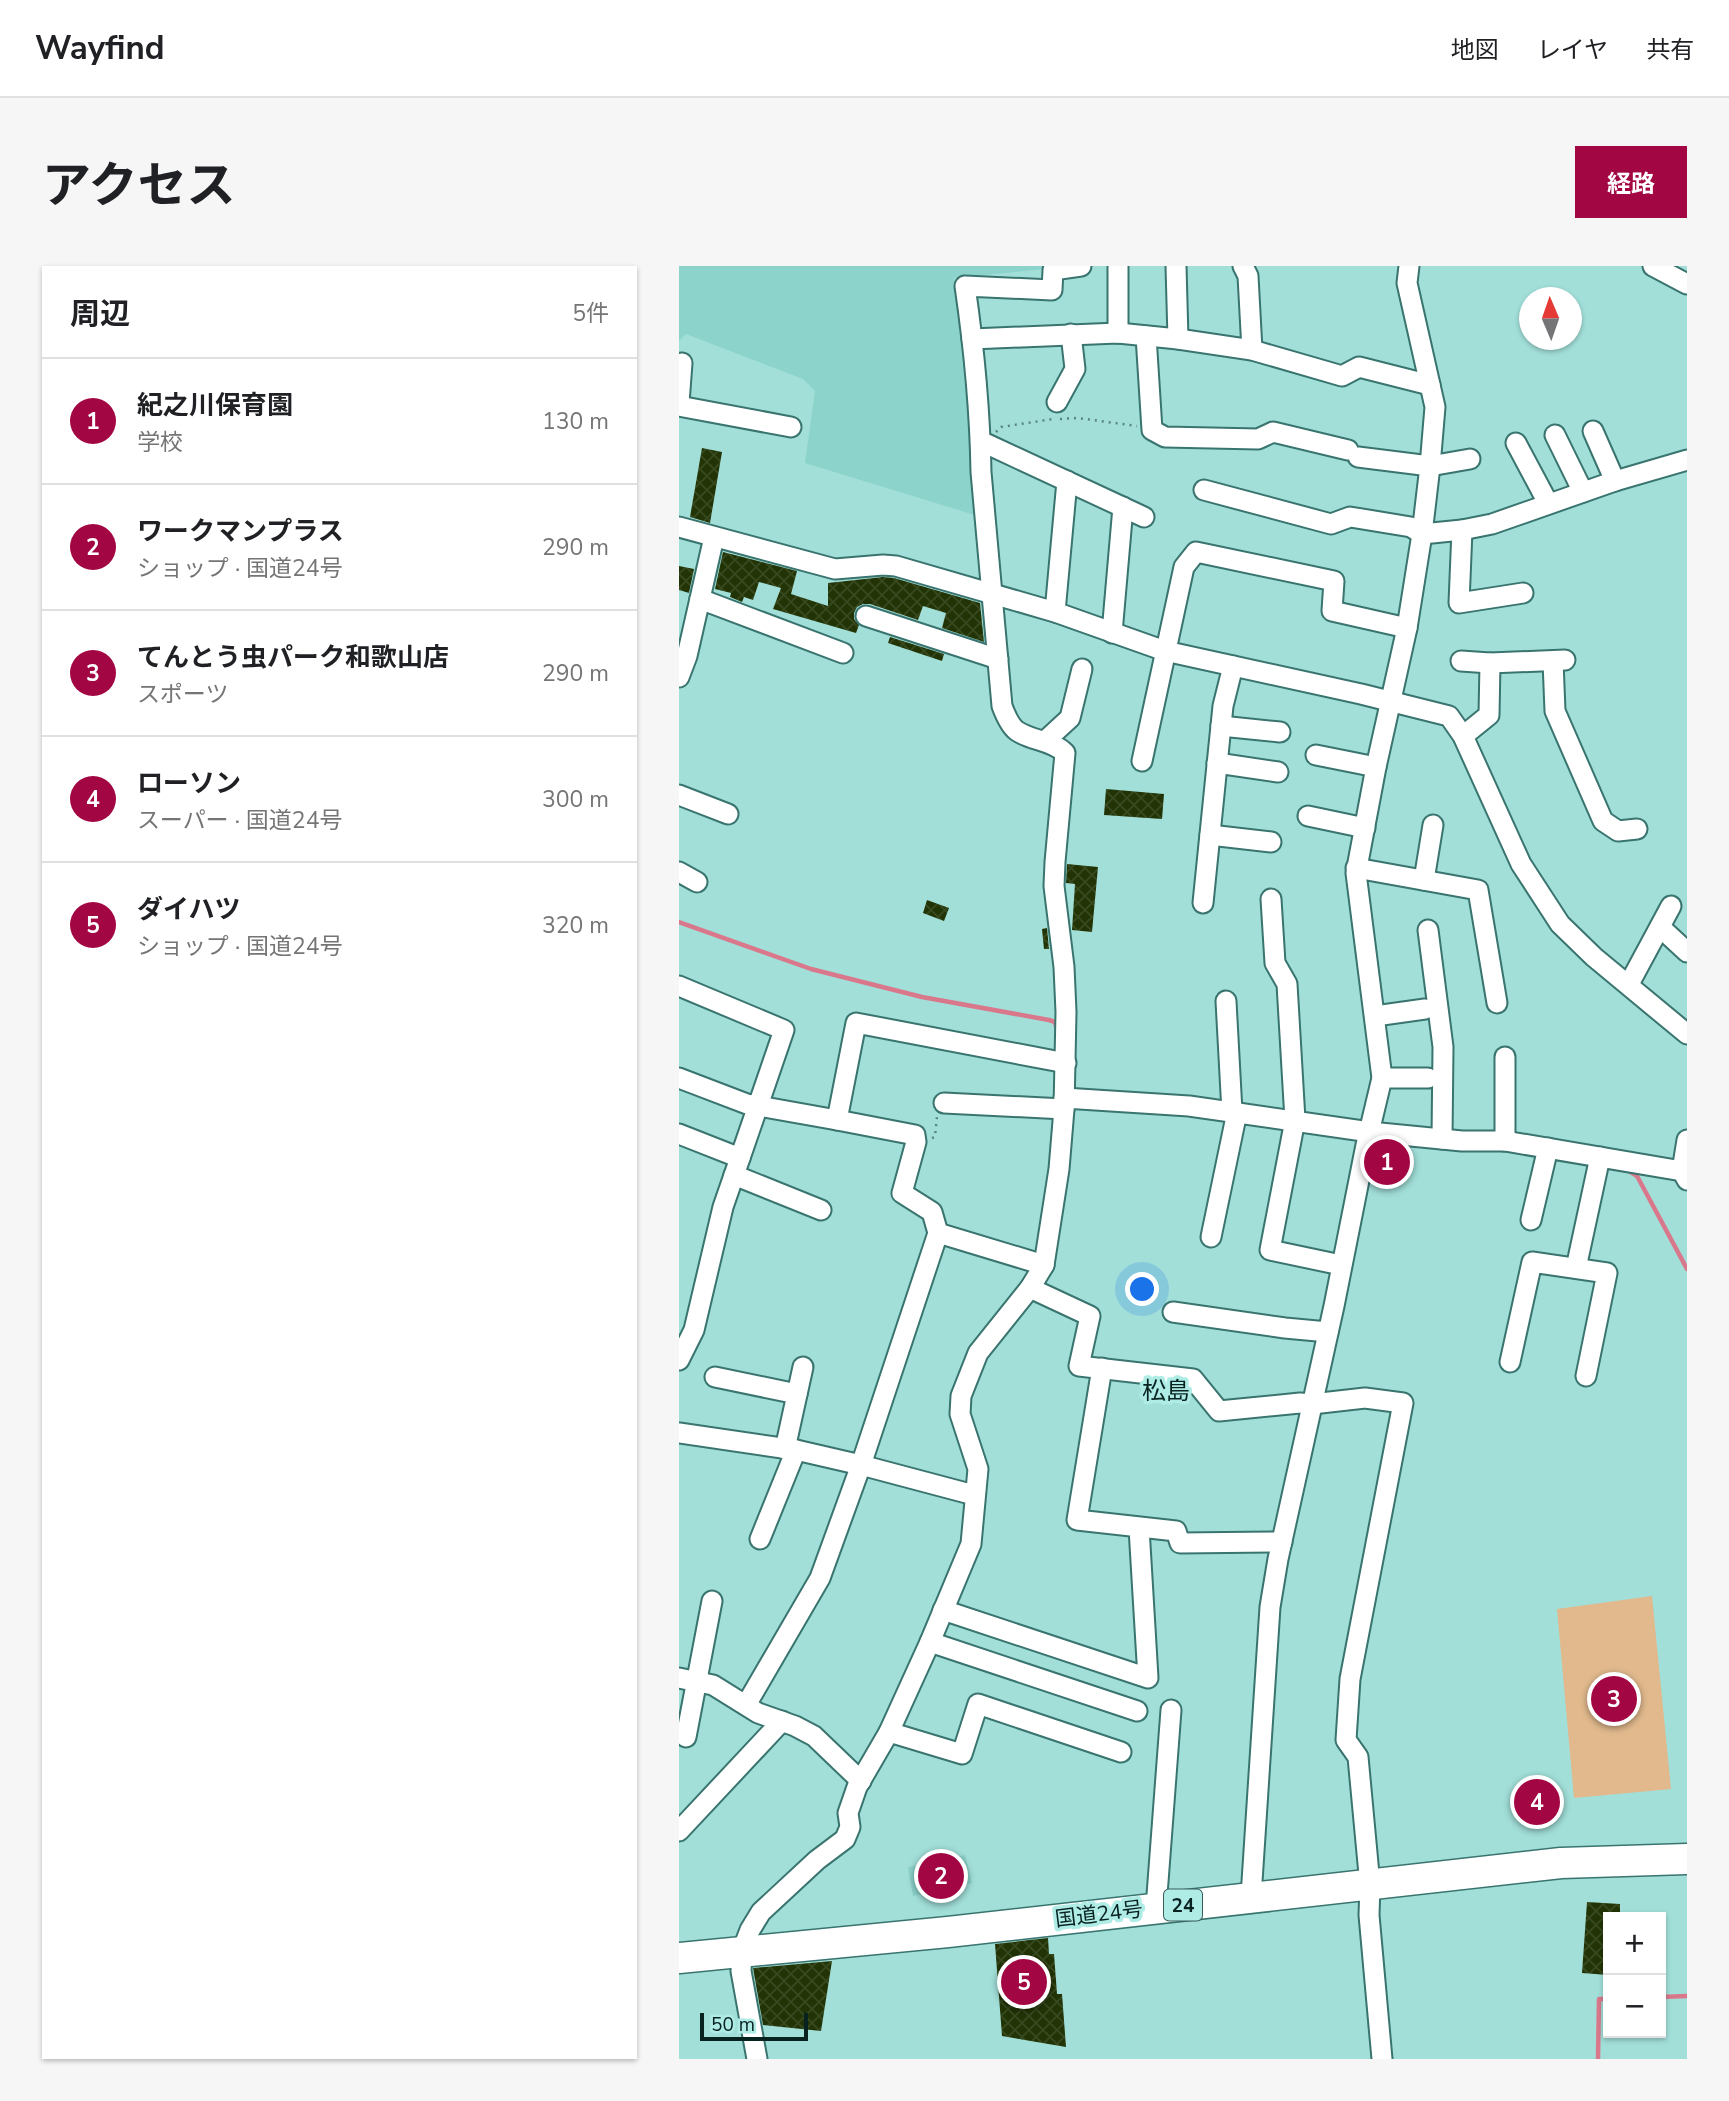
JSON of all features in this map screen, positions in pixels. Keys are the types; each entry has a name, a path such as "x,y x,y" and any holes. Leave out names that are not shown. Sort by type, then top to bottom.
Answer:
{"highway":[{"name":"国道24号","path":"679,1958 949,1932 1561,1863 1687,1859"}],"street":[{"path":"757,2059 741,1971 742,1951 761,1912 817,1860 845,1839 850,1827 848,1813 862,1780 889,1732 971,1544 978,1469 960,1414 961,1396 978,1353 1030,1288 1044,1265 1059,1169 1064,1103 1060,1062 1066,1012 1064,967 1054,886 1065,752 1058,746 1016,730 1002,706 981,472 981,437 965,286 1052,290 1053,270 1081,266"},
{"path":"1118,266 1118,334"},
{"path":"1175,266 1178,339"},
{"path":"1243,266 1248,276 1252,350"},
{"path":"1251,1897 1270,1607 1382,1078 1356,868 1406,628 1430,466 1434,407 1407,283 1409,266"},
{"path":"1653,266 1687,284"},
{"path":"972,339 1071,334 1118,334 1178,339 1252,350 1342,376 1359,367 1430,385"},
{"path":"1057,402 1075,369 1071,334"},
{"path":"1146,336 1152,430 1165,437 1258,439 1273,432 1353,453 1430,466 1470,459"},
{"path":"682,363 679,404 792,427"},
{"path":"1593,431 1615,481"},
{"path":"1555,435 1583,492"},
{"path":"1516,443 1548,503"},
{"path":"986,444 1144,517"},
{"path":"1204,489 1331,524 1350,517 1411,527 1422,534 1492,524 1615,481 1687,460"},
{"path":"1055,612 1067,481"},
{"path":"1112,633 1123,507"},
{"path":"679,527 835,569 895,566 1055,612 1165,651 1449,716 1462,736 1521,864 1560,924 1594,957 1687,1034"},
{"path":"1462,530 1459,603 1523,593"},
{"path":"679,677 687,656 692,604 714,537"},
{"path":"1142,761 1185,567 1196,551 1334,581 1332,611 1406,628"},
{"path":"692,604 843,653"},
{"path":"866,616 998,659"},
{"path":"1461,662 1560,660 1555,711 1603,821 1618,831 1637,829"},
{"path":"1462,736 1489,715 1490,663"},
{"path":"1203,903 1223,706 1233,666"},
{"path":"1045,741 1070,718 1082,669"},
{"path":"1221,726 1280,732"},
{"path":"1316,755 1376,767"},
{"path":"1217,763 1278,772"},
{"path":"679,795 727,814"},
{"path":"1308,816 1364,828"},
{"path":"1424,880 1433,825"},
{"path":"1210,835 1271,842"},
{"path":"1356,868 1478,890 1497,1003"},
{"path":"679,873 697,882"},
{"path":"1271,899 1275,963 1287,984 1294,1125 1270,1250 1341,1265"},
{"path":"1629,984 1671,906"},
{"path":"1660,927 1687,952"},
{"path":"1428,930 1443,1047 1441,1139"},
{"path":"679,986 784,1030 723,1207 686,1328 679,1360"},
{"path":"1211,1237 1235,1116 1226,1001"},
{"path":"1375,1016 1425,1009"},
{"path":"837,1120 856,1023 1060,1062"},
{"path":"1505,1142 1506,1058"},
{"path":"679,1078 747,1104 915,1135 916,1142 902,1194 932,1212 938,1233 861,1465 820,1578 747,1705"},
{"path":"1382,1078 1429,1078"},
{"path":"944,1102 1189,1106 1294,1125 1441,1139 1505,1142 1599,1161 1685,1169 1687,1140"},
{"path":"679,1133 737,1167 821,1210"},
{"path":"1531,1220 1547,1152"},
{"path":"1576,1268 1599,1161"},
{"path":"938,1233 1044,1265"},
{"path":"1510,1362 1531,1262 1607,1273 1586,1376"},
{"path":"1030,1288 1090,1316 1080,1366 1193,1379 1219,1411 1365,1398 1403,1404 1350,1679 1346,1740 1358,1757 1382,2059"},
{"path":"1173,1312 1328,1332"},
{"path":"760,1539 790,1449 803,1367"},
{"path":"1102,1368 1077,1520 1176,1531 1180,1543 1282,1542"},
{"path":"715,1377 797,1394"},
{"path":"679,1433 790,1449 974,1495"},
{"path":"943,1610 1148,1678 1139,1528"},
{"path":"686,1737 688,1680 712,1601"},
{"path":"930,1642 1137,1711"},
{"path":"688,1680 713,1685 758,1713 814,1736 862,1780"},
{"path":"889,1732 962,1754 978,1704 1121,1752"},
{"path":"1156,1908 1171,1710"},
{"path":"679,1831 782,1721"}],"path":[{"path":"986,444 1001,427 1053,419 1078,418 1152,430"},
{"path":"915,1135 935,1137 937,1108 940,1102 944,1102"}],"shaded area":[{"path":"679,266 1045,266 1045,269 954,278 978,516 805,463 815,391 803,379 686,334 679,341"},
{"path":"1652,1596 1671,1789 1574,1798 1557,1609"},
{"path":"965,1855 972,1883 913,1896 908,1867"}],"building":[{"path":"702,448 722,452 710,523 690,517"},
{"path":"723,552 797,571 791,594 828,606 828,583 883,577 980,603 984,642 942,628 946,613 923,606 918,620 863,604 857,607 854,613 854,619 859,625 856,633 773,609 781,588 759,582 753,600 744,597 742,602 730,597 731,593 715,589"},
{"path":"679,566 694,569 689,593 679,590"},
{"path":"890,637 944,654 942,661 888,643"},
{"path":"1106,789 1164,794 1162,819 1104,815"},
{"path":"1067,864 1098,867 1092,932 1072,930 1075,884 1066,883"},
{"path":"927,900 949,908 944,921 923,913"},
{"path":"1047,928 1049,949 1044,949 1042,929"},
{"path":"1545,1784 1548,1814 1523,1816 1521,1786"},
{"path":"1587,1902 1620,1904 1620,1912 1603,1912 1603,1975 1582,1973"},
{"path":"1048,1938 1049,1954 1054,1954 1057,1994 1062,1994 1066,2047 1002,2036 995,1944"},
{"path":"832,1961 821,2031 763,2025 753,1968"}],"waterway":[{"path":"679,922 811,969 922,997 1049,1020 1055,1022 1057,1030"},
{"path":"1626,1169 1637,1176 1687,1269"},
{"path":"1666,1997 1687,1996"},
{"path":"1598,2059 1599,1999 1603,1999"}],"place":[{"name":"紀之川保育園","path":"1387,1162"},
{"name":"てんとう虫パーク和歌山店","path":"1614,1699"},
{"name":"ローソン","path":"1537,1802"},
{"name":"ワークマンプラス","path":"941,1876"},
{"name":"ダイハツ","path":"1024,1982"}],"district":[{"name":"松島","path":"1166,1391"}]}
